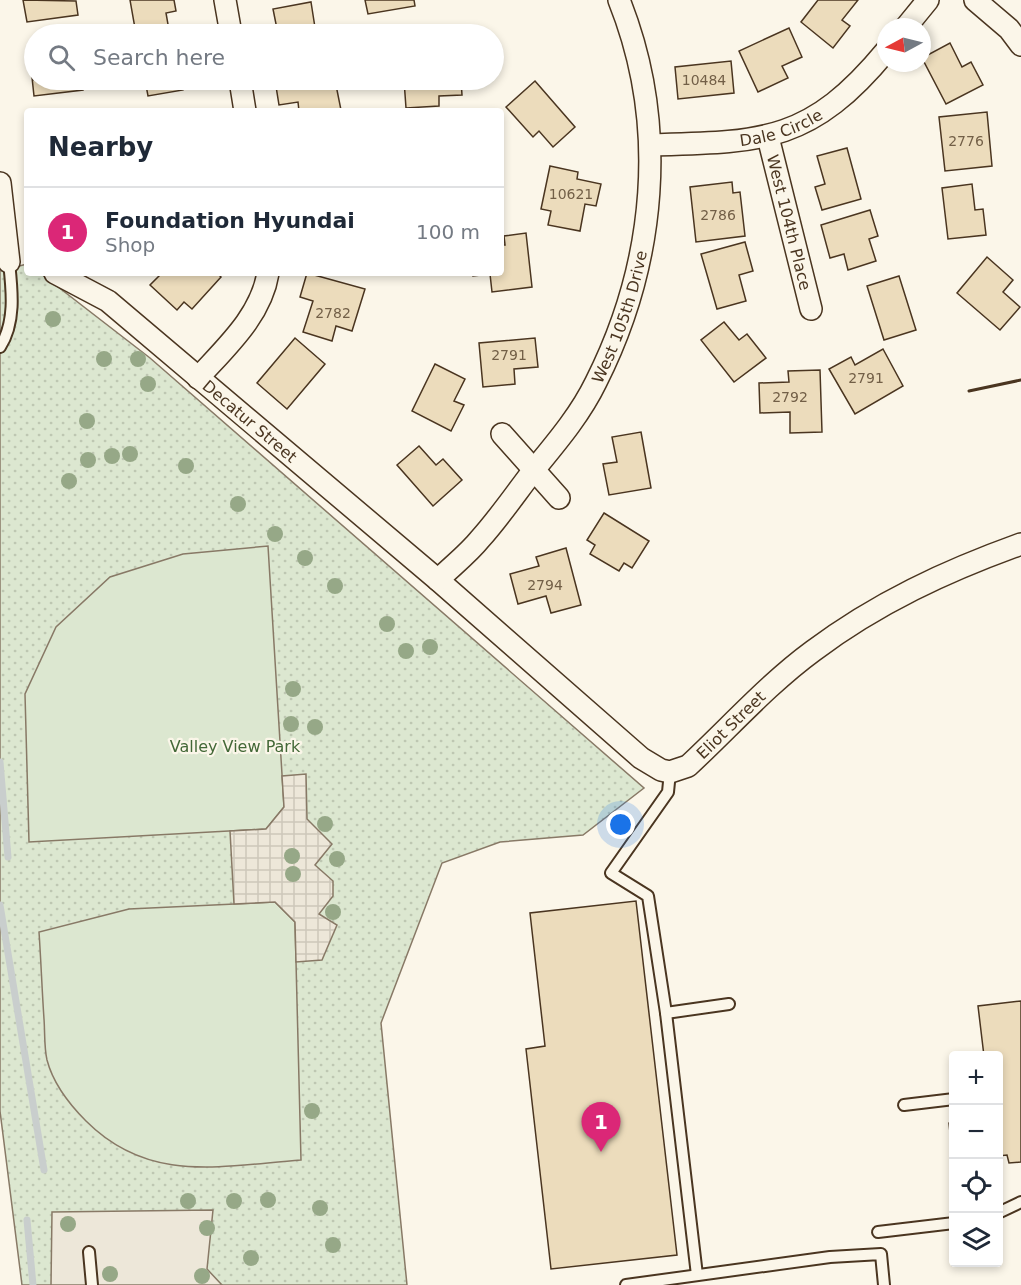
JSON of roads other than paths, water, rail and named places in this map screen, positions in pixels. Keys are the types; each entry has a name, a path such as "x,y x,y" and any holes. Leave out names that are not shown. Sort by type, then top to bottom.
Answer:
{"street":[{"path":"225,0 229,24"},
{"name":"West 105th Drive","path":"438,580 480,540 562,437 596,383 621,324 638,271 645,238 650,192 651,145 639,66 619,0"},
{"path":"913,18 928,0"},
{"path":"975,0 1009,29 1021,45"},
{"name":"Dale Circle","path":"651,145 736,143 768,137 795,128 844,97 877,61"},
{"path":"242,90 245,108"},
{"name":"West 104th Place","path":"768,137 811,309"},
{"path":"0,183 12,263"},
{"name":"Decatur Street","path":"62,276 108,300 438,580"},
{"path":"198,378 248,321 262,297 267,276"},
{"path":"502,434 559,498"},
{"name":"Eliot Street","path":"670,772 688,766 811,652 870,611 923,583 1021,544"},
{"path":"438,580 641,758 654,767 670,772"}],"lane":[{"path":"0,347 10,321 13,297 12,263"},
{"path":"670,772 668,792 611,873 648,896 666,1013 697,1275"},
{"path":"666,1013 729,1004"},
{"path":"904,1105 949,1100"},
{"path":"1003,1211 1021,1202"},
{"path":"878,1232 949,1224"},
{"path":"88,1252 92,1285"},
{"path":"626,1285 830,1257 881,1254 884,1285"}],"waterway":[{"path":"0,762 8,857"},
{"path":"0,905 44,1170"},
{"path":"27,1220 33,1285"}],"place":[{"name":"Foundation Hyundai","path":"601,1152"}],"park label":[{"name":"Valley View Park","path":"235,746"}]}
